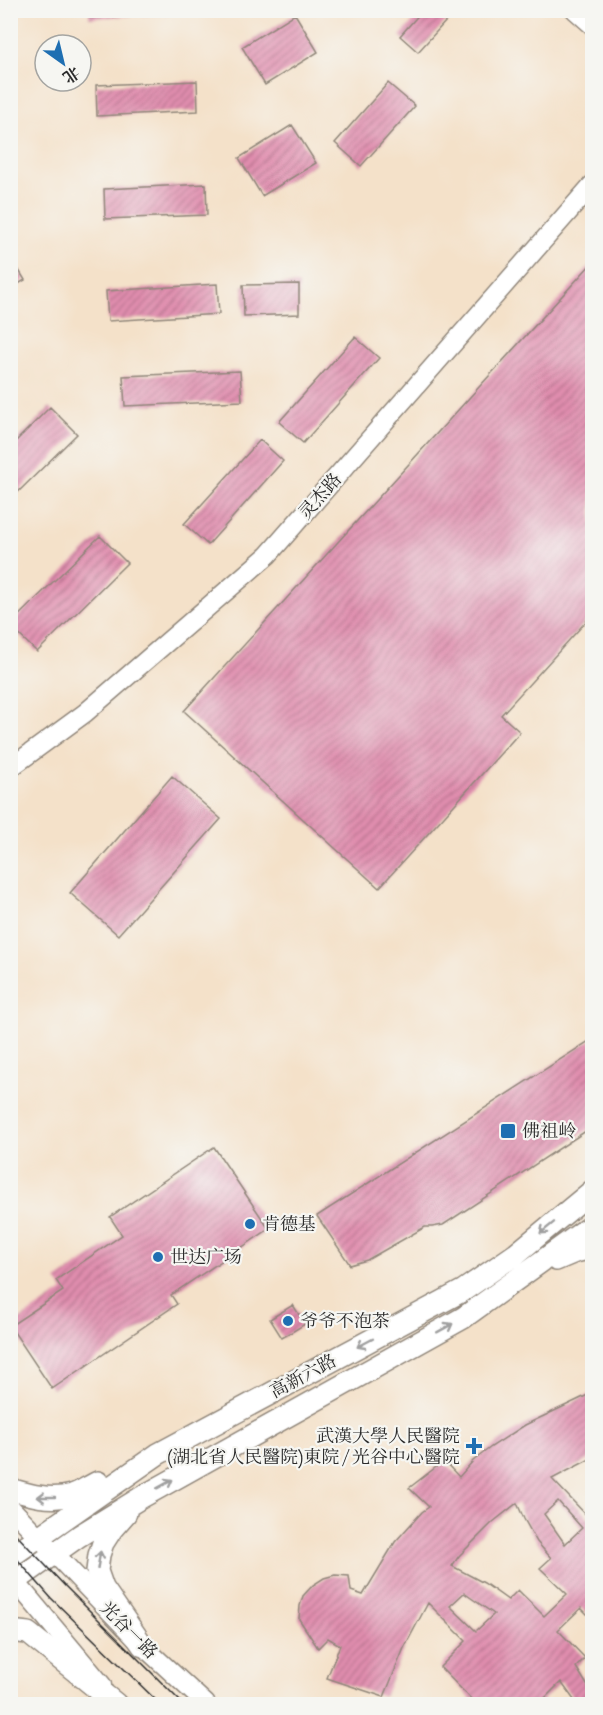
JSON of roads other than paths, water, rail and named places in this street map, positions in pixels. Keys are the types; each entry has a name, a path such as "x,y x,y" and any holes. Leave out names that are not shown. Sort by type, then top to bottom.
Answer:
{"main road":[{"name":"高新六路","path":"10,1557 158,1454 464,1290 516,1254 592,1191"},
{"name":"高新六路","path":"12,1580 141,1497 463,1318 592,1225"},
{"path":"523,1275 575,1252 592,1248"},
{"path":"10,1489 36,1497 71,1495 158,1454"},
{"path":"141,1497 112,1529 103,1543 97,1571 103,1588 143,1646"},
{"path":"16,1635 117,1704"}],"street":[{"path":"575,10 592,26"},
{"name":"灵杰路","path":"10,768 85,713 267,555 592,185"},
{"name":"光谷一路","path":"10,1507 143,1646 206,1704"},
{"path":"12,1580 117,1704"}],"tram line":[{"path":"10,1528 183,1704"},
{"path":"10,1551 51,1598 160,1704"}],"place":[{"name":"佛祖岭","path":"508,1131"},
{"name":"肯德基","path":"250,1224"},
{"name":"世达广场","path":"158,1257"},
{"name":"爷爷不泡茶","path":"288,1321"},
{"name":"武漢大學人民醫院 (湖北省人民醫院)東院 / 光谷中心醫院","path":"474,1446"}]}
